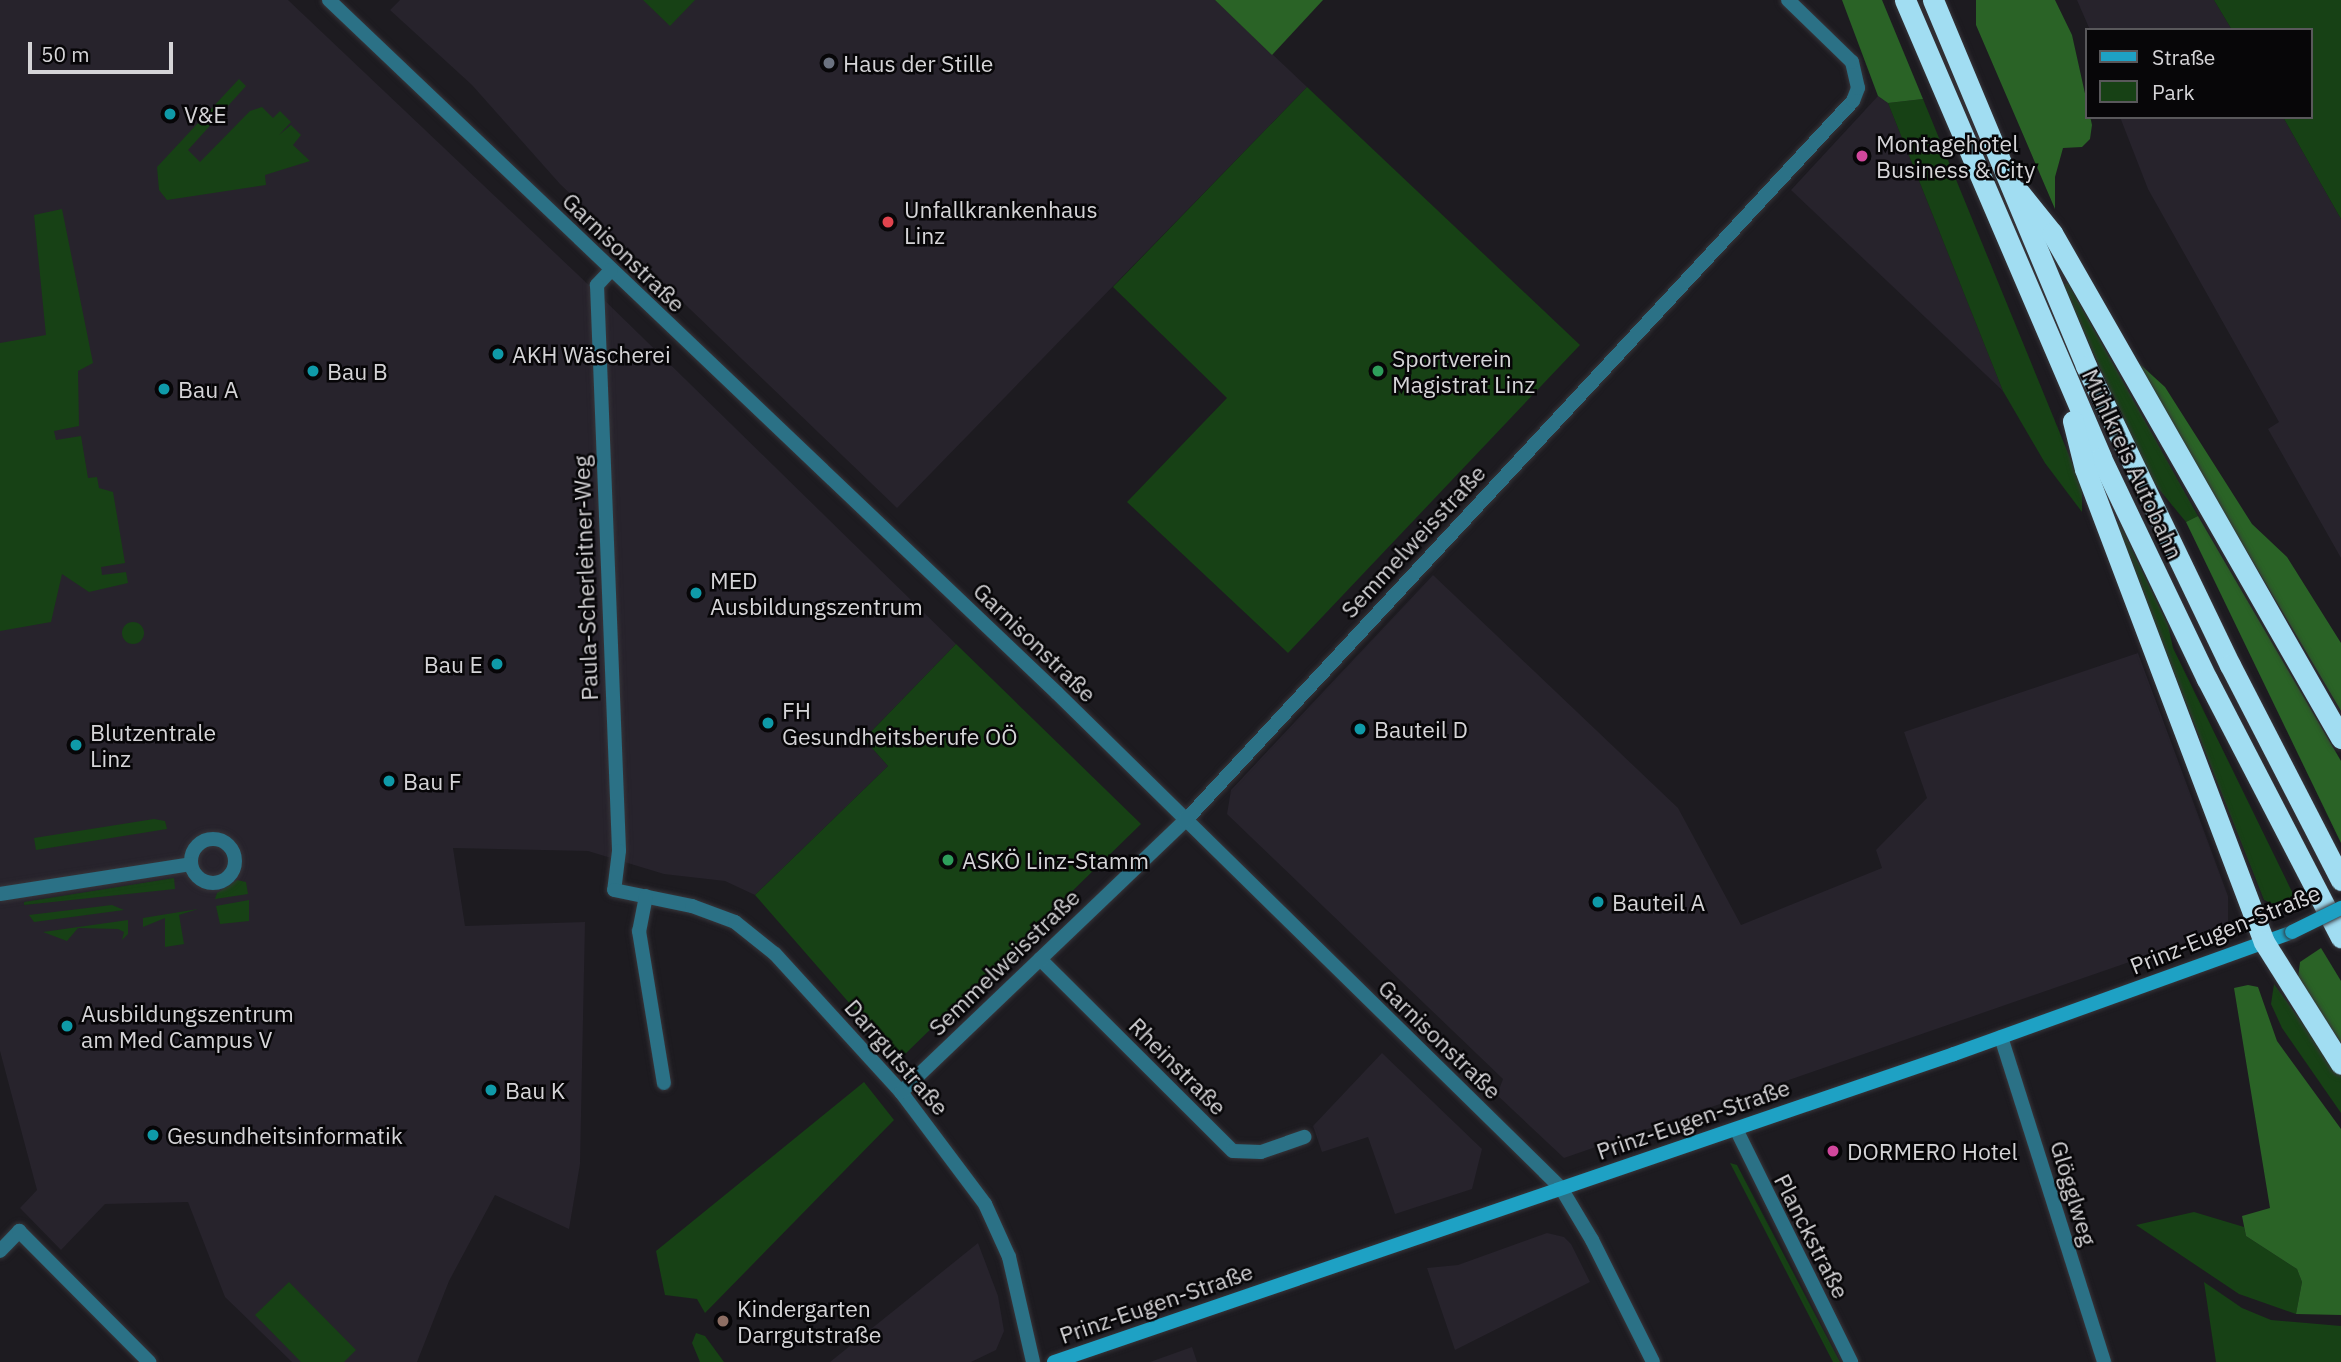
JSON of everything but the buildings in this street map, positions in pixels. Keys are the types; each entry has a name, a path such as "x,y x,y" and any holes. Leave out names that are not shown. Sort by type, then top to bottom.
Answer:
{"highway":[{"name":"Mühlkreis Autobahn","path":"1905,0 2058,365 2196,657 2341,937"},
{"name":"Mühlkreis Autobahn","path":"1933,0 2004,173 2154,511 2341,880"},
{"path":"2004,173 2052,233 2341,738"},
{"path":"2058,365 2085,469 2264,942 2341,1064"}],"main road":[{"name":"Prinz-Eugen-Straße","path":"1054,1362 2001,1037 2292,932 2341,908"}],"street":[{"name":"Garnisonstraße","path":"329,0 1057,693 1561,1188 1592,1240 1653,1362"},
{"name":"Semmelweisstraße","path":"901,1091 1185,821 1853,101 1858,88 1852,62 1788,0"},
{"name":"Paula-Scherleitner-Weg","path":"611,270 597,285 619,851 614,890"},
{"path":"0,894 191,864"},
{"name":"Darrgutstraße","path":"614,890 716,913 754,935 901,1091 985,1204 1009,1257 1033,1362"},
{"path":"646,896 639,930 664,1083"},
{"name":"Rheinstraße","path":"1040,959 1233,1151 1261,1152 1304,1137"},
{"name":"Glögglweg","path":"2001,1037 2104,1362"},
{"name":"Planckstraße","path":"1736,1129 1851,1362"},
{"path":"0,1251 19,1231 149,1361"}],"shaded area":[{"path":"0,0 288,0 594,290 956,644 864,739 888,766 755,895 725,881 664,874 588,851 453,848 465,926 585,922 580,1164 569,1229 495,1195 449,1281 417,1362 292,1362 225,1297 188,1202 105,1204 61,1250 20,1208 37,1190 0,1051"},
{"name":"Unfallkrankenhaus Linz","path":"400,0 1215,0 1307,87 897,508 560,184 472,85 390,10"},
{"path":"2077,0 2214,0 2231,28 2089,28"},
{"path":"1878,96 1888,103 2003,391 1791,190"},
{"path":"2121,119 2284,119 2341,219 2341,558 2268,429 2279,422 2148,189"},
{"path":"1433,575 1678,808 1741,925 1882,868 1876,850 1927,798 1904,732 2138,653 2228,896 2228,922 2216,932 1564,1158 1497,1095 1503,1079 1227,814 1231,790"},
{"path":"1382,1053 1482,1149 1472,1189 1395,1214 1368,1137 1322,1152 1313,1126"},
{"path":"1547,1233 1564,1237 1571,1244 1590,1282 1455,1350 1427,1268 1458,1265"},
{"path":"978,1243 998,1296 1004,1331 996,1350 971,1362 830,1362"},
{"path":"1192,1347 1197,1362 1150,1362"}],"green space":[{"path":"643,0 695,0 670,26"},
{"path":"1215,0 1323,0 1272,55"},
{"path":"1842,0 1882,0 1923,99 1888,103 1878,96"},
{"path":"1976,0 2055,0 2072,35 2086,98 2086,119 2091,119 2092,125 2090,139 2082,147 2063,148 2055,177 2055,209 1976,25"},
{"path":"2214,0 2341,0 2341,219 2284,119 2313,119 2313,28 2231,28"},
{"path":"239,79 246,86 188,150 200,162 250,111 262,107 273,118 280,111 291,122 279,135 291,125 301,135 293,145 310,161 265,175 266,185 167,200 159,190 157,167"},
{"name":"Sportverein Magistrat Linz","path":"1307,87 1580,345 1288,653 1127,502 1227,398 1113,287"},
{"path":"1923,99 2082,487 2082,512 2045,463 2003,391 1888,103"},
{"path":"62,209 93,363 78,371 79,426 54,431 56,440 81,436 88,478 97,477 99,488 113,492 125,563 101,567 102,575 126,572 128,583 89,592 62,574 51,622 0,631 0,343 46,335 34,215"},
{"path":"2068,283 2198,516 2186,522 2148,476 2063,285"},
{"path":"2132,357 2165,387 2252,524 2287,557 2341,643 2341,711"},
{"path":"2198,516 2341,761 2341,843 2186,522"},
{"path":"2119,522 2168,625 2173,648 2296,900 2279,906 2264,900 2115,524"},
{"path":"133,622 141,625 144,633 141,641 133,644 125,641 122,633 125,625"},
{"name":"ASKÖ Linz-Stamm","path":"956,644 1141,824 899,1060 755,895 888,766 864,739"},
{"path":"154,819 165,821 167,829 36,850 34,838"},
{"path":"174,878 175,889 24,905 24,902"},
{"path":"237,880 246,882 248,894 215,899 217,893"},
{"path":"249,900 249,921 220,924 216,906"},
{"path":"112,905 124,910 34,922 29,915"},
{"path":"198,909 179,915 184,944 165,947 165,918 143,927 143,918"},
{"path":"128,920 128,934 122,940 124,932 118,929 78,928 67,941 43,932"},
{"path":"2321,948 2341,981 2341,1043 2298,978 2300,962"},
{"path":"2274,984 2341,1076 2341,1113 2282,1028 2271,1004"},
{"path":"2248,985 2258,987 2277,1041 2341,1129 2341,1315 2296,1314 2302,1282 2297,1269 2246,1236 2242,1216 2270,1208 2234,988"},
{"path":"864,1082 894,1120 705,1313 697,1299 665,1295 656,1251"},
{"path":"1730,1163 1737,1165 1840,1362 1833,1362"},
{"path":"2194,1212 2244,1227 2246,1236 2297,1269 2302,1282 2296,1314 2239,1294 2136,1225"},
{"path":"289,1282 356,1350 344,1362 301,1362 255,1315"},
{"path":"2204,1282 2242,1308 2271,1320 2341,1326 2341,1362 2216,1362"},
{"path":"696,1333 705,1336 724,1362 700,1362 692,1343"}],"place":[{"name":"Haus der Stille","path":"829,63"},
{"name":"V&E","path":"170,114"},
{"name":"Montagehotel Business & City","path":"1862,156"},
{"name":"Unfallkrankenhaus Linz","path":"888,222"},
{"name":"AKH Wäscherei","path":"498,354"},
{"name":"Bau B","path":"313,371"},
{"name":"Sportverein Magistrat Linz","path":"1378,371"},
{"name":"Bau A","path":"164,389"},
{"name":"MED Ausbildungszentrum","path":"696,593"},
{"name":"Bau E","path":"497,664"},
{"name":"FH Gesundheitsberufe OÖ","path":"768,723"},
{"name":"Bauteil D","path":"1360,729"},
{"name":"Blutzentrale Linz","path":"76,745"},
{"name":"Bau F","path":"389,781"},
{"name":"ASKÖ Linz-Stamm","path":"948,860"},
{"name":"Bauteil A","path":"1598,902"},
{"name":"Ausbildungszentrum am Med Campus V","path":"67,1026"},
{"name":"Bau K","path":"491,1090"},
{"name":"Gesundheitsinformatik","path":"153,1135"},
{"name":"DORMERO Hotel","path":"1833,1151"},
{"name":"Kindergarten Darrgutstraße","path":"723,1321"}]}
